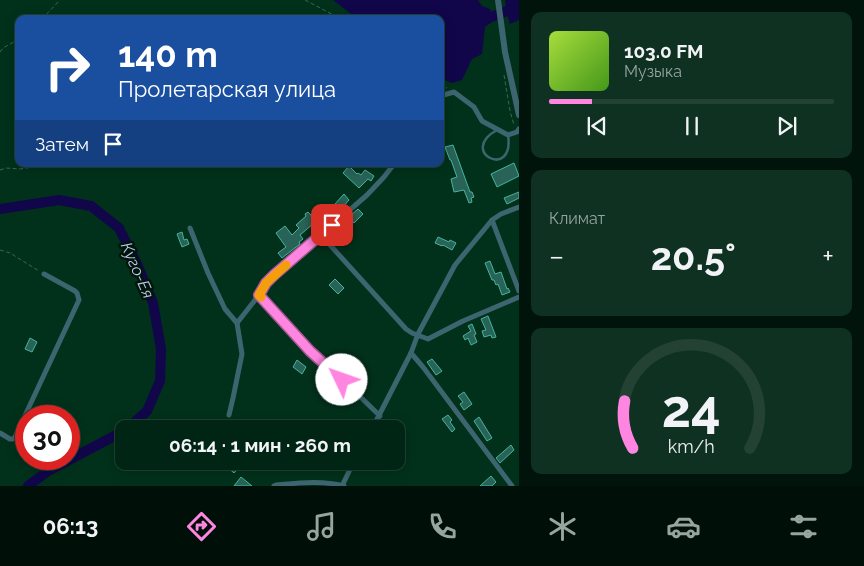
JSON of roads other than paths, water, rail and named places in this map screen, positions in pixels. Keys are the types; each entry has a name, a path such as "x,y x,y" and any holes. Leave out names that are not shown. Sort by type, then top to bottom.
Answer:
{"street":[{"path":"498,0 505,52 519,115"},
{"path":"444,95 454,92 474,106 482,121 508,135 517,132 519,129"},
{"path":"237,323 266,283 367,195 392,167"},
{"path":"378,420 411,353 418,334 455,265 492,220 501,214 519,207"},
{"path":"492,220 519,291"},
{"path":"190,228 225,309 237,323 242,354 229,415"},
{"path":"320,235 406,329 428,339 463,321 519,297"},
{"path":"0,433 10,439 15,437 79,300 75,291 44,274"},
{"path":"259,295 310,351 380,416"},
{"path":"411,353 512,486"},
{"path":"274,486 295,483 319,483 343,486 350,470"}],"lane":[{"path":"498,129 484,139 482,148 485,155 491,159 498,159 506,154 510,145 508,135"}],"waterway":[{"path":"480,21 516,8 519,4"},
{"name":"Куго-Ея","path":"0,209 59,200 91,206 119,228 137,264 153,303 161,349 160,381 147,411 137,420"},
{"name":"Куго-Ея","path":"28,486 48,471 115,436"}]}
